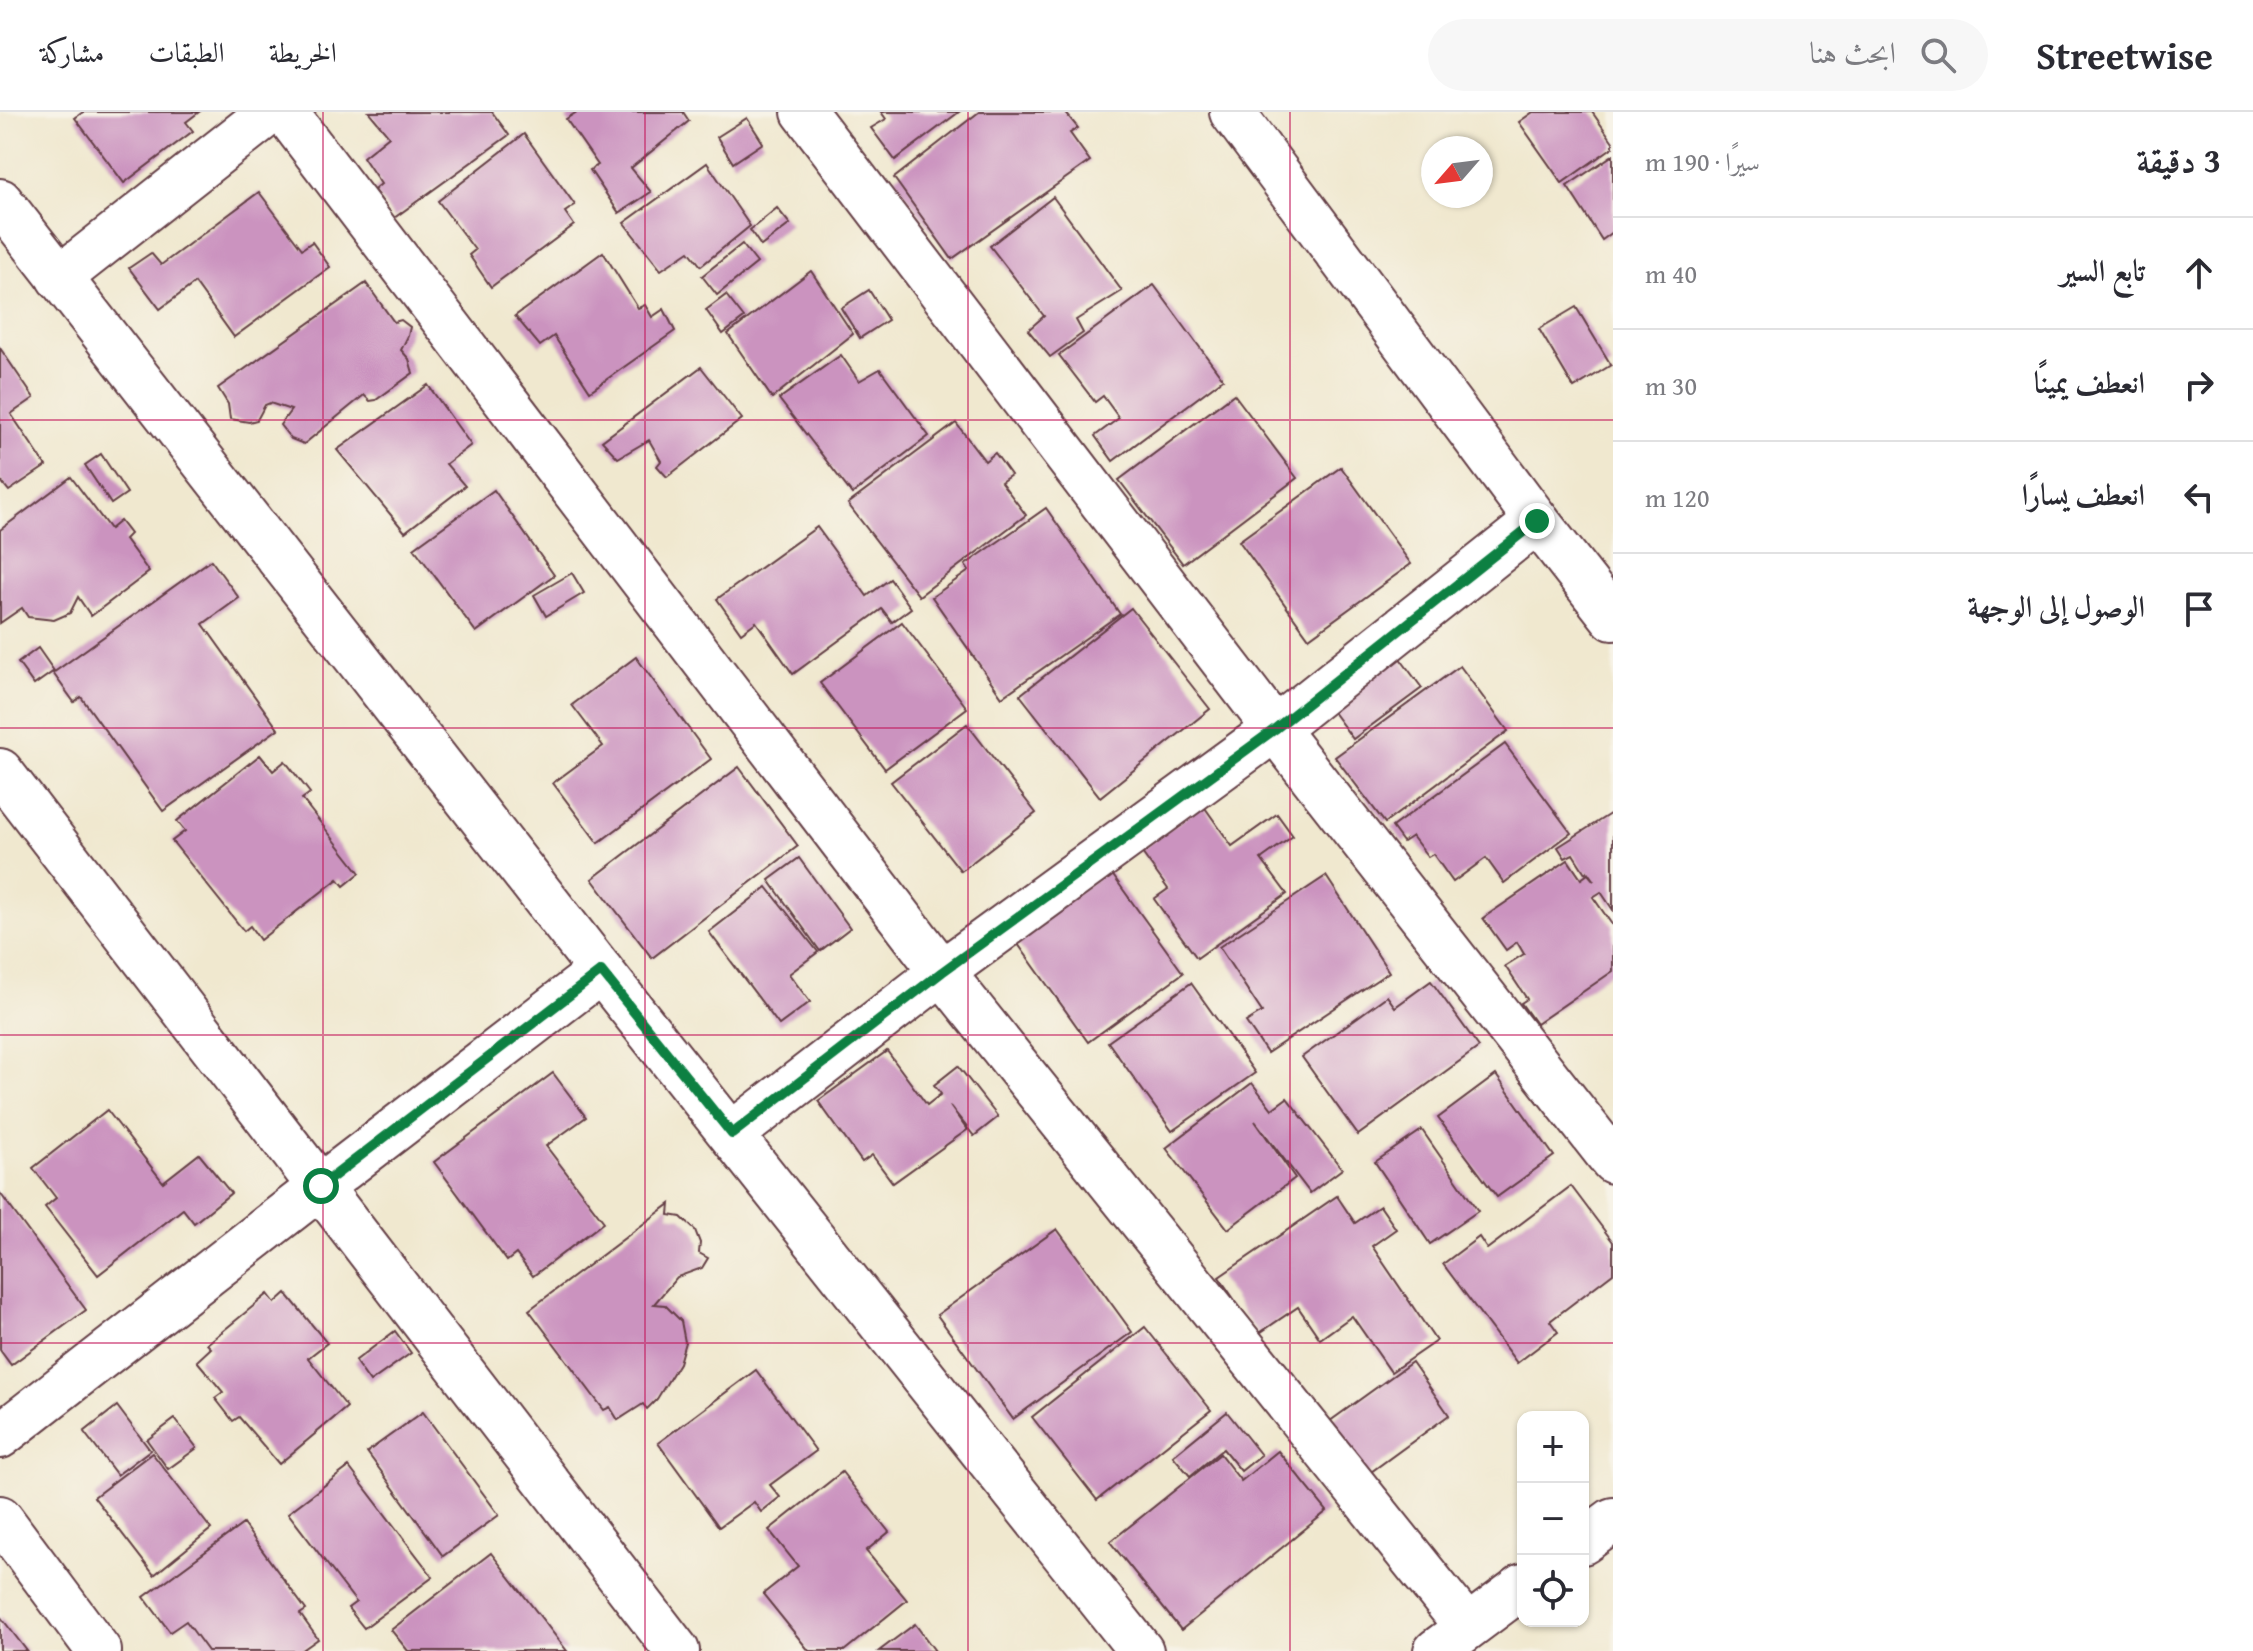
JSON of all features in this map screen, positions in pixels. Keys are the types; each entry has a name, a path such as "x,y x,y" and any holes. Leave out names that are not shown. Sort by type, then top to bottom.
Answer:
{"street":[{"path":"59,278 270,112"},
{"path":"285,112 1451,1639 1517,1590"},
{"path":"804,112 1275,729 1613,1161"},
{"path":"1232,112 1613,618"},
{"path":"3,213 59,278 601,971 1141,1651"},
{"path":"732,1134 942,972 1275,729 1537,521"},
{"path":"0,771 677,1651"},
{"path":"0,1436 601,971"},
{"path":"0,1518 99,1651"},
{"path":"1589,1538 1613,1520"}],"building":[{"path":"83,112 199,112 186,122 193,131 124,183 75,118"},
{"path":"369,112 492,112 509,135 394,218 374,190 381,184 363,157 389,136"},
{"path":"577,112 683,112 689,121 631,168 651,192 619,213 590,170 598,165 566,119"},
{"path":"881,112 959,112 895,160 871,128 886,119"},
{"path":"979,112 1065,112 1078,128 1070,133 1090,161 952,259 894,178"},
{"path":"1533,112 1592,112 1613,142 1613,147 1562,183 1519,122"},
{"path":"747,118 763,143 733,163 717,137"},
{"path":"524,134 575,205 565,212 574,225 491,287 469,255 475,250 438,201"},
{"path":"1613,155 1613,232 1602,240 1567,186"},
{"path":"707,163 750,226 701,266 689,251 661,270 624,223"},
{"path":"259,192 302,249 312,242 330,267 234,337 195,283 160,309 129,268 151,253 161,265"},
{"path":"1053,197 1122,291 1076,320 1083,333 1050,357 1028,330 1044,316 990,246"},
{"path":"777,208 790,224 761,246 750,230"},
{"path":"742,244 757,263 717,295 702,276"},
{"path":"603,252 638,308 645,305 652,317 664,309 675,331 590,391 554,336 540,346 515,316"},
{"path":"811,271 853,334 772,398 728,334"},
{"path":"366,283 394,322 401,320 410,327 401,350 409,359 413,373 376,400 370,401 364,395 304,444 291,439 280,425 291,410 270,403 265,405 257,420 230,419 228,404 218,388"},
{"path":"1154,285 1223,379 1113,461 1095,436 1119,418 1103,396 1095,402 1059,355"},
{"path":"869,290 888,320 860,338 841,308"},
{"path":"726,295 744,318 723,334 706,310"},
{"path":"1576,307 1611,365 1574,388 1539,329"},
{"path":"0,348 34,398 11,414 46,466 9,491 0,480"},
{"path":"841,355 859,381 880,369 929,436 852,494 779,399"},
{"path":"701,367 742,419 667,477 657,466 661,461 649,440 618,458 602,441"},
{"path":"428,385 471,445 446,464 465,486 405,532 337,450"},
{"path":"1234,394 1297,478 1183,564 1119,480"},
{"path":"956,423 985,461 995,453 1011,475 1001,482 1026,515 919,596 848,504"},
{"path":"101,454 127,493 111,504 85,465"},
{"path":"1341,467 1411,564 1309,638 1239,541"},
{"path":"71,477 110,529 120,521 130,534 125,539 149,572 91,616 78,597 70,613 54,620 28,617 22,608 0,623 0,530"},
{"path":"494,490 554,575 476,632 414,548"},
{"path":"1046,508 1120,614 1002,697 932,597 969,571 965,565"},
{"path":"817,527 867,596 890,579 911,608 892,622 882,609 793,674 756,622 741,633 717,599"},
{"path":"211,560 239,598 203,624 278,729 163,811 81,697 74,702 53,673"},
{"path":"572,573 584,593 546,616 534,595"},
{"path":"1131,608 1210,709 1100,797 1020,695"},
{"path":"902,622 967,708 885,769 820,683"},
{"path":"38,648 54,671 34,685 18,663"},
{"path":"636,657 711,759 598,843 553,783 603,746 572,705"},
{"path":"1399,657 1422,688 1353,739 1330,708"},
{"path":"1460,666 1508,731 1385,823 1335,757"},
{"path":"967,724 1036,813 961,871 891,782"},
{"path":"1505,744 1571,833 1504,883 1486,858 1453,882 1433,854 1428,857 1412,836 1403,842 1392,827"},
{"path":"260,755 273,771 285,761 310,793 302,799 360,873 344,886 338,879 260,940 250,926 244,931 172,841 185,831 177,821"},
{"path":"739,767 798,846 652,958 592,879"},
{"path":"1203,805 1232,846 1277,814 1293,836 1261,859 1287,894 1197,958 1154,899 1168,889 1140,850"},
{"path":"1613,812 1613,910 1601,892 1593,897 1613,926 1613,971 1536,1024 1521,1003 1527,999 1505,966 1524,954 1517,942 1506,950 1483,918 1568,860 1581,879 1588,874 1594,881 1573,854 1565,858 1558,847"},
{"path":"799,858 850,928 820,951 769,880"},
{"path":"1109,870 1183,973 1088,1042 1013,937"},
{"path":"1326,876 1389,972 1267,1053 1246,1022 1262,1012 1219,947"},
{"path":"767,887 818,952 789,974 810,1002 779,1025 709,932"},
{"path":"1431,981 1479,1047 1358,1135 1302,1057 1387,996 1395,1007"},
{"path":"1191,983 1255,1073 1172,1131 1108,1042"},
{"path":"887,1051 927,1105 941,1094 934,1085 958,1066 998,1117 974,1136 950,1106 967,1130 893,1183 872,1155 862,1162 818,1101"},
{"path":"553,1073 586,1117 546,1146 604,1222 533,1276 516,1254 507,1261 434,1162"},
{"path":"1496,1075 1554,1156 1497,1197 1438,1118"},
{"path":"1252,1083 1272,1109 1287,1098 1342,1169 1310,1193 1255,1121 1295,1178 1228,1229 1166,1148"},
{"path":"107,1110 163,1182 199,1154 231,1193 194,1223 183,1209 98,1275 45,1207 56,1198 33,1168"},
{"path":"1422,1130 1478,1211 1430,1244 1375,1162"},
{"path":"1571,1186 1613,1242 1613,1273 1550,1321 1558,1332 1517,1363 1443,1264 1479,1237 1487,1249"},
{"path":"0,1193 86,1310 11,1365 0,1350"},
{"path":"1337,1196 1355,1223 1380,1206 1396,1229 1372,1246 1436,1341 1391,1372 1352,1316 1320,1339 1298,1307 1258,1334 1219,1277"},
{"path":"670,1204 669,1215 681,1217 695,1230 700,1243 699,1253 708,1258 702,1268 677,1277 654,1304 665,1305 681,1321 685,1342 679,1363 657,1399 647,1409 643,1404 618,1420 610,1407 604,1410 529,1310"},
{"path":"1057,1229 1132,1332 1013,1419 937,1315"},
{"path":"286,1293 327,1343 308,1358 347,1407 279,1464 239,1417 233,1421 215,1398 223,1392 197,1361 211,1348 207,1344 268,1294 275,1303"},
{"path":"1145,1327 1211,1410 1097,1500 1032,1417"},
{"path":"395,1331 411,1353 370,1382 355,1361"},
{"path":"1412,1362 1449,1415 1364,1477 1326,1424"},
{"path":"756,1370 816,1451 770,1485 780,1497 761,1512 754,1502 719,1527 658,1443"},
{"path":"117,1406 150,1450 117,1475 84,1432"},
{"path":"423,1412 499,1515 443,1556 367,1452"},
{"path":"1227,1412 1261,1455 1241,1471 1223,1449 1190,1476 1173,1456"},
{"path":"175,1419 197,1448 168,1469 147,1440"},
{"path":"1278,1451 1327,1511 1181,1630 1110,1542 1220,1454 1241,1481"},
{"path":"152,1453 211,1529 154,1575 94,1497"},
{"path":"349,1467 433,1577 364,1628 348,1608 356,1602 288,1513"},
{"path":"842,1472 889,1532 866,1551 907,1600 844,1651 809,1651 763,1594 798,1566 769,1530"},
{"path":"243,1524 306,1610 300,1614 318,1639 301,1651 208,1651 186,1621 170,1632 144,1597"},
{"path":"491,1553 567,1651 408,1651 391,1630"},
{"path":"0,1616 27,1651 0,1651"},
{"path":"915,1624 935,1651 879,1651"}],"route":[{"path":"321,1186 601,971 732,1134 942,972 1275,729 1537,521"}]}
